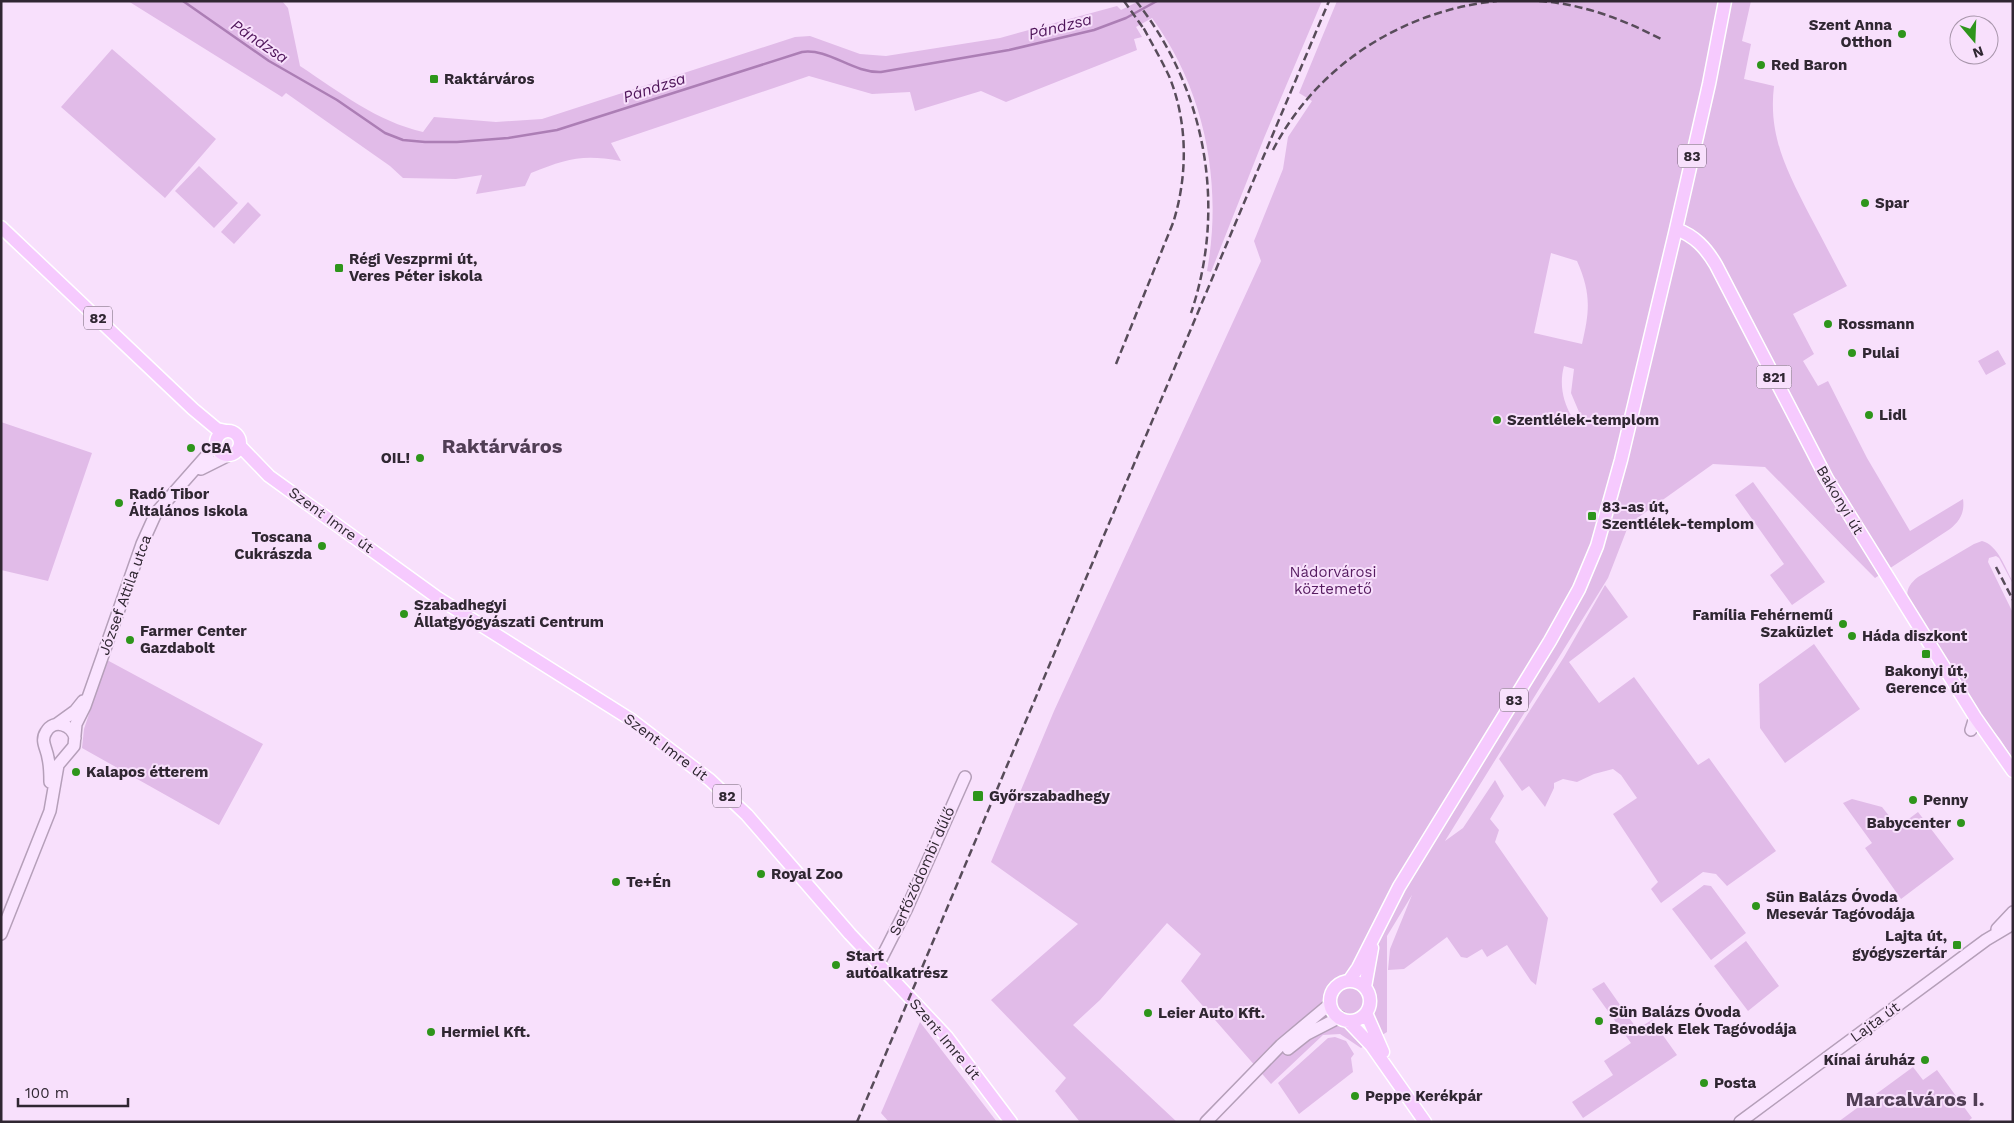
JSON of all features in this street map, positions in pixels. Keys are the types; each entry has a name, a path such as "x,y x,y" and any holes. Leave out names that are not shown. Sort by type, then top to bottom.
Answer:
{"main road":[{"name":"83","path":"1425,1122 1371,1045 1334,1012 1330,1004 1331,997 1336,987 1349,981 1358,968 1399,887 1550,641 1579,589 1597,546 1621,460 1676,229 1708,91 1725,1"},
{"name":"82","path":"1,228 193,409 217,428 236,434 240,439 234,452 219,452 216,443 193,409"},
{"name":"Bakonyi út","path":"1676,229 1686,233 1703,246 1716,265 1815,458 1894,589 1978,722 2013,771"},
{"path":"216,443 219,435 226,431"},
{"name":"Szent Imre út","path":"234,452 438,598 630,719 710,780 775,846 850,934 947,1037 1011,1122"},
{"name":"83","path":"1375,934 1365,987 1370,995 1366,1014 1391,1073"},
{"path":"1349,981 1356,981 1365,987"},
{"path":"1344,1019 1355,1020 1366,1014"}],"street":[{"name":"József Attila utca","path":"75,738 76,724 85,706 142,544 156,514 216,443"},
{"name":"József Attila utca","path":"186,480 212,462 234,452"},
{"path":"1,934 50,811 49,764 43,742 46,732 75,711 90,691"},
{"path":"50,806 58,765 74,746 75,738 67,726 56,724"},
{"path":"46,749 56,755 68,753"},
{"name":"Serfőződombi dűlő","path":"878,965 908,908 965,777"},
{"name":"Lajta út","path":"1986,940 2013,912"},
{"name":"Lajta út","path":"1740,1122 1986,940 2013,924"},
{"path":"1206,1122 1281,1046 1330,1004"},
{"path":"1217,1122 1287,1050 1307,1034 1344,1019"}],"green space":[{"path":"128,1 282,1 288,8 300,66 359,105 390,121 423,132 434,117 496,122 542,119 795,37 810,36 860,54 886,56 1000,38 1117,6 1121,10 1139,1 1322,1 1264,138 1211,272 1207,271 1213,205 1211,172 1205,139 1197,107 1185,76 1170,46 1152,18 1136,27 1142,37 1134,39 1137,50 1006,102 981,91 915,111 910,92 872,94 809,76 611,143 621,161 584,158 565,161 531,173 525,186 476,194 482,175 456,179 403,178 390,166 286,93 282,97"},
{"name":"Nádorvárosi köztemető","path":"1337,1 1751,1 1742,41 1751,44 1744,79 1774,86 1774,121 1781,153 1801,198 1847,286 1793,314 1814,354 1803,361 1818,386 1828,381 1867,458 1910,531 1963,499 1962,512 1957,523 1950,529 1875,578 1765,467 1713,464 1629,524 1608,578 1445,841 1463,828 1495,780 1504,796 1490,819 1499,830 1495,842 1548,918 1536,985 1531,981 1507,945 1487,957 1482,949 1467,958 1461,957 1447,937 1404,969 1388,970 1390,949 1412,895 1387,936 1387,1032 1361,1048 1340,1034 1323,1035 1271,1084 1181,981 1201,954 1167,923 1100,1000 1073,1025 1177,1122 1080,1122 1055,1091 1066,1078 991,1000 1078,924 991,862 1054,711 1261,261 1254,241 1283,169 1288,137 1312,101 1299,93","holes":["1551,253 1577,261 1582,272 1588,302 1587,321 1582,344 1534,333","1564,366 1574,369 1571,393 1579,412 1572,417 1563,393 1562,379"]},
{"path":"112,49 216,139 165,198 61,107"},
{"path":"199,166 238,203 214,228 175,191"},
{"path":"248,202 261,215 234,244 221,232"},
{"path":"1998,350 2006,364 1986,375 1978,361"},
{"path":"1,422 92,453 48,581 1,570"},
{"path":"1753,482 1825,582 1792,605 1770,575 1784,564 1735,495"},
{"path":"1982,541 1988,543 1997,552 2013,582 2013,584 1999,558 1996,556 1989,558 1988,562 2013,613 2013,759 2000,739 1974,708 1909,603 1907,595 1908,589 1918,577"},
{"path":"1605,585 1628,617 1569,662 1599,703 1634,677 1698,765 1709,758 1776,851 1727,886 1716,874 1703,872 1661,903 1651,889 1658,882 1613,814 1637,798 1621,775 1613,769 1594,774 1577,782 1563,779 1554,783 1554,788 1545,807 1529,786 1522,791 1499,759 1564,657"},
{"path":"1814,644 1860,709 1785,763 1760,728 1759,684"},
{"path":"107,660 263,744 219,825 82,748 84,729"},
{"path":"1852,799 1882,807 1898,827 1918,812 1954,859 1901,899 1865,848 1872,843 1843,803"},
{"path":"1704,885 1711,886 1746,933 1711,960 1672,909"},
{"path":"1746,941 1779,986 1748,1011 1714,966"},
{"path":"1604,982 1637,1029 1652,1020 1677,1055 1583,1118 1572,1102 1613,1075 1604,1061 1631,1043 1592,989"},
{"path":"920,1022 997,1122 889,1122 881,1113"},
{"path":"1335,1037 1346,1041 1354,1054 1351,1058 1353,1072 1299,1114 1278,1083 1328,1038"},
{"path":"1913,1067 1923,1080 1937,1070 1972,1118 1967,1122 1838,1122"}],"waterway":[{"name":"Pándzsa","path":"183,1 269,61 337,100 385,133 403,140 425,142 457,142 508,138 557,130 802,52 822,54 860,69 881,72 1009,50 1094,30 1126,18 1157,1"}],"railway":[{"path":"1124,1 1146,32"},
{"path":"1136,1 1160,35 1179,72 1194,110 1203,150 1208,191 1207,232 1202,273 1191,313"},
{"path":"857,1122 1329,1"},
{"path":"1273,150 1291,120 1313,92 1338,68 1366,47 1396,30 1428,17 1462,7 1497,1"},
{"path":"1539,1 1587,9 1632,25 1661,39"},
{"path":"1116,364 1173,223 1178,205 1183,168 1183,130 1175,94 1169,76 1142,25"},
{"path":"1996,567 2013,600"}],"place":[{"name":"Szent Anna Otthon","path":"1902,34"},
{"name":"Red Baron","path":"1761,65"},
{"name":"Raktárváros","path":"434,79"},
{"name":"Spar","path":"1865,203"},
{"name":"Régi Veszprmi út, Veres Péter iskola","path":"339,268"},
{"name":"Rossmann","path":"1828,324"},
{"name":"Pulai","path":"1852,353"},
{"name":"Lidl","path":"1869,415"},
{"name":"Szentlélek-templom","path":"1497,420"},
{"name":"CBA","path":"191,448"},
{"name":"OIL!","path":"420,458"},
{"name":"Radó Tibor Általános Iskola","path":"119,503"},
{"name":"83-as út, Szentlélek-templom","path":"1592,516"},
{"name":"Toscana Cukrászda","path":"322,546"},
{"name":"Szabadhegyi Állatgyógyászati Centrum","path":"404,614"},
{"name":"Família Fehérnemű Szaküzlet","path":"1843,624"},
{"name":"Háda diszkont","path":"1852,636"},
{"name":"Farmer Center Gazdabolt","path":"130,640"},
{"name":"Bakonyi út, Gerence út","path":"1926,654"},
{"name":"Kalapos étterem","path":"76,772"},
{"name":"Győrszabadhegy","path":"978,796"},
{"name":"Penny","path":"1913,800"},
{"name":"Babycenter","path":"1961,823"},
{"name":"Royal Zoo","path":"761,874"},
{"name":"Te+Én","path":"616,882"},
{"name":"Sün Balázs Óvoda Mesevár Tagóvodája","path":"1756,906"},
{"name":"Lajta út, gyógyszertár","path":"1957,945"},
{"name":"Start autóalkatrész","path":"836,965"},
{"name":"Leier Auto Kft.","path":"1148,1013"},
{"name":"Sün Balázs Óvoda Benedek Elek Tagóvodája","path":"1599,1021"},
{"name":"Hermiel Kft.","path":"431,1032"},
{"name":"Kínai áruház","path":"1925,1060"},
{"name":"Posta","path":"1704,1083"},
{"name":"Peppe Kerékpár","path":"1355,1096"}],"district":[{"name":"Raktárváros","path":"502,446"},
{"name":"Marcalváros I.","path":"1915,1099"}]}
